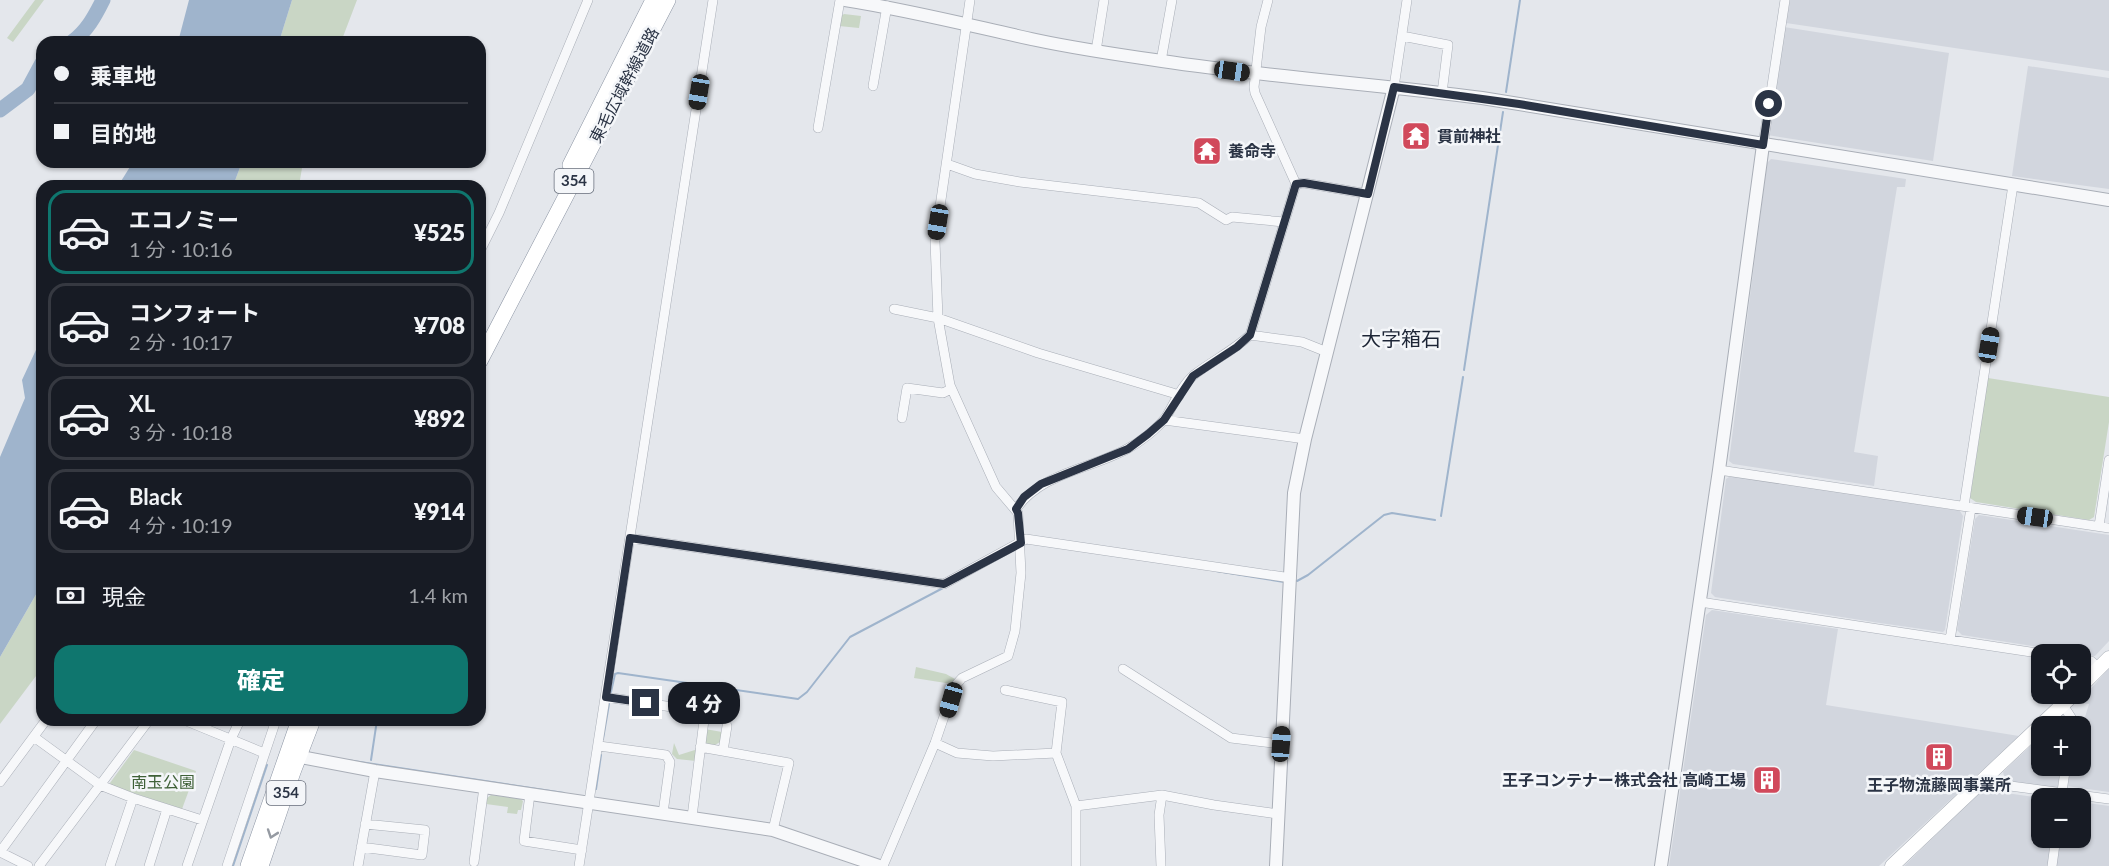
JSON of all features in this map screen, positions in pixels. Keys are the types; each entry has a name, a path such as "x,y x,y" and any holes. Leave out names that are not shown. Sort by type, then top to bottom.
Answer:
{"highway":[{"name":"東毛広域幹線道路","path":"486,329 653,0"},
{"name":"東毛広域幹線道路","path":"486,349 668,0"},
{"name":"354","path":"261,866 293,756 298,726"},
{"name":"354","path":"248,866 293,756 310,726"}],"main road":[{"path":"2091,676 2104,663"},
{"path":"1892,866 2063,705"}],"street":[{"path":"486,239 588,0"},
{"path":"579,866 713,0"},
{"path":"818,128 840,0"},
{"path":"845,0 887,6 1096,51 1256,74 1442,93 2109,200"},
{"path":"293,756 375,771 773,830 881,866 935,743 957,682 1008,656 1015,632 1021,573 1018,513 996,488 951,390 938,318 935,241 970,0"},
{"path":"1096,51 1104,0"},
{"path":"1161,61 1172,0"},
{"path":"1016,509 1024,497 1041,484 1128,449 1164,420 1193,376 1237,347 1250,335 1296,184 1255,93 1261,27 1268,0"},
{"path":"1276,866 1294,493 1305,440 1394,87 1407,0"},
{"path":"1661,866 1785,0"},
{"path":"873,86 887,6"},
{"path":"1402,36 1448,45 1442,93"},
{"path":"947,164 975,174 1020,182 1199,203 1226,220 1232,218 1284,222"},
{"path":"1296,184 1304,183 1368,194"},
{"path":"1950,640 2013,184"},
{"path":"894,309 938,318 1038,353 1179,396"},
{"path":"1250,335 1302,342 1327,352"},
{"path":"902,418 907,388 943,393 951,390"},
{"path":"1164,420 1305,440"},
{"path":"2099,526 2109,460"},
{"path":"1719,470 2109,528"},
{"path":"630,538 944,584 1026,539 1291,578"},
{"path":"1700,602 2031,652"},
{"path":"1123,669 1231,738 1281,744"},
{"path":"1005,690 1062,702 1056,753 1076,806 1076,866"},
{"path":"606,697 705,712 692,817"},
{"path":"2063,705 2070,716"},
{"path":"0,782 41,726"},
{"path":"28,866 0,852 92,726"},
{"path":"39,866 144,726"},
{"path":"205,726 264,753"},
{"path":"187,866 237,726"},
{"path":"227,866 274,726"},
{"path":"723,751 726,726"},
{"path":"33,737 100,785 202,820"},
{"path":"935,743 957,753 993,756 1056,753"},
{"path":"599,746 666,755 670,762 663,813"},
{"path":"700,747 789,763 773,830"},
{"path":"358,866 375,771"},
{"path":"1980,783 2031,791"},
{"path":"474,862 484,787"},
{"path":"530,794 524,841 582,850"},
{"path":"1076,806 1162,795 1278,814"},
{"path":"1161,866 1162,795"},
{"path":"110,866 133,798"},
{"path":"2091,798 2109,800"},
{"path":"149,866 167,809"},
{"path":"361,847 422,855 425,830 365,824"},
{"path":"2052,866 2054,848"}],"shaded area":[{"path":"1790,0 2109,0 2109,71 1786,23"},
{"path":"1784,27 1949,53 1933,161 1767,135"},
{"path":"2028,66 2109,78 2109,189 2012,176"},
{"path":"1771,159 1906,179 1905,187 1897,187 1854,452 1878,456 1874,486 1733,464 1729,461 1767,163"},
{"path":"1732,475 1960,511 1963,516 1945,630 1943,632 1873,622 1715,597 1711,593 1726,479"},
{"path":"1979,515 2109,535 2109,641 2095,656 2091,655 2091,644 2031,644 2031,646 1962,635 1957,630 1975,519"},
{"path":"1712,610 1838,629 1826,705 2019,736 1879,866 1669,866 1706,615"},
{"path":"2109,668 2109,792 2066,786 2067,776 2091,776 2091,716 2085,716 2089,704 2091,704 2091,689"},
{"path":"2031,745 2031,776 2060,776 2058,787 2049,788 2005,780 2003,772"},
{"path":"1981,791 2031,797 2031,848 2051,848 2049,866 1904,866"},
{"path":"2091,803 2109,806 2109,866 2056,866 2058,848 2091,848"}],"green space":[{"path":"35,0 44,0 13,42 7,38"},
{"path":"292,0 357,0 343,36 281,36"},
{"path":"844,14 861,16 859,28 839,26 840,17"},
{"path":"240,168 302,168 300,180 235,180"},
{"path":"1988,378 2109,397 2109,422 2094,517 2089,520 1976,502 1970,498"},
{"path":"36,594 36,676 0,724 0,657"},
{"path":"916,667 946,674 955,679 952,684 914,678"},
{"path":"705,729 722,732 720,742 715,745 706,744"},
{"path":"674,743 679,755 698,749 696,761 677,759 672,754"},
{"name":"南玉公園","path":"134,750 196,771 182,809 112,786 110,783"},
{"path":"491,795 520,799 523,801 521,810 518,810 517,814 507,813 508,807 486,804 487,798"}],"water":[{"path":"189,0 292,0 281,36 180,36"},
{"path":"129,168 240,168 235,180 122,180"},
{"path":"36,350 36,594 0,657 0,457 25,398 22,380"}],"waterway":[{"path":"79,36 94,17 103,0"},
{"path":"1506,92 1520,0"},
{"path":"0,110 28,89 36,74"},
{"path":"1464,370 1503,112"},
{"path":"1441,516 1463,377"},
{"path":"1297,581 1308,575 1384,515 1392,513 1435,520"},
{"path":"1216,571 1284,582"},
{"path":"611,692 615,674 618,673 798,699 807,692 850,637 943,588"},
{"path":"603,739 609,704"},
{"path":"371,760 376,726"},
{"path":"596,789 601,755"},
{"path":"347,760 564,793"},
{"path":"233,866 267,765"}],"place":[{"name":"貫前神社","path":"1416,136"},
{"name":"養命寺","path":"1207,151"},
{"name":"王子物流藤岡事業所","path":"1939,757"},
{"name":"王子コンテナー株式会社 高崎工場","path":"1767,780"}],"district":[{"name":"大字箱石","path":"1401,339"}],"route":[{"path":"646,703 606,697 630,538 944,584 1021,543 1016,509 1024,497 1041,484 1128,449 1164,420 1193,376 1237,347 1250,335 1296,184 1304,183 1368,194 1394,87 1519,104 1763,145 1769,104"}]}
